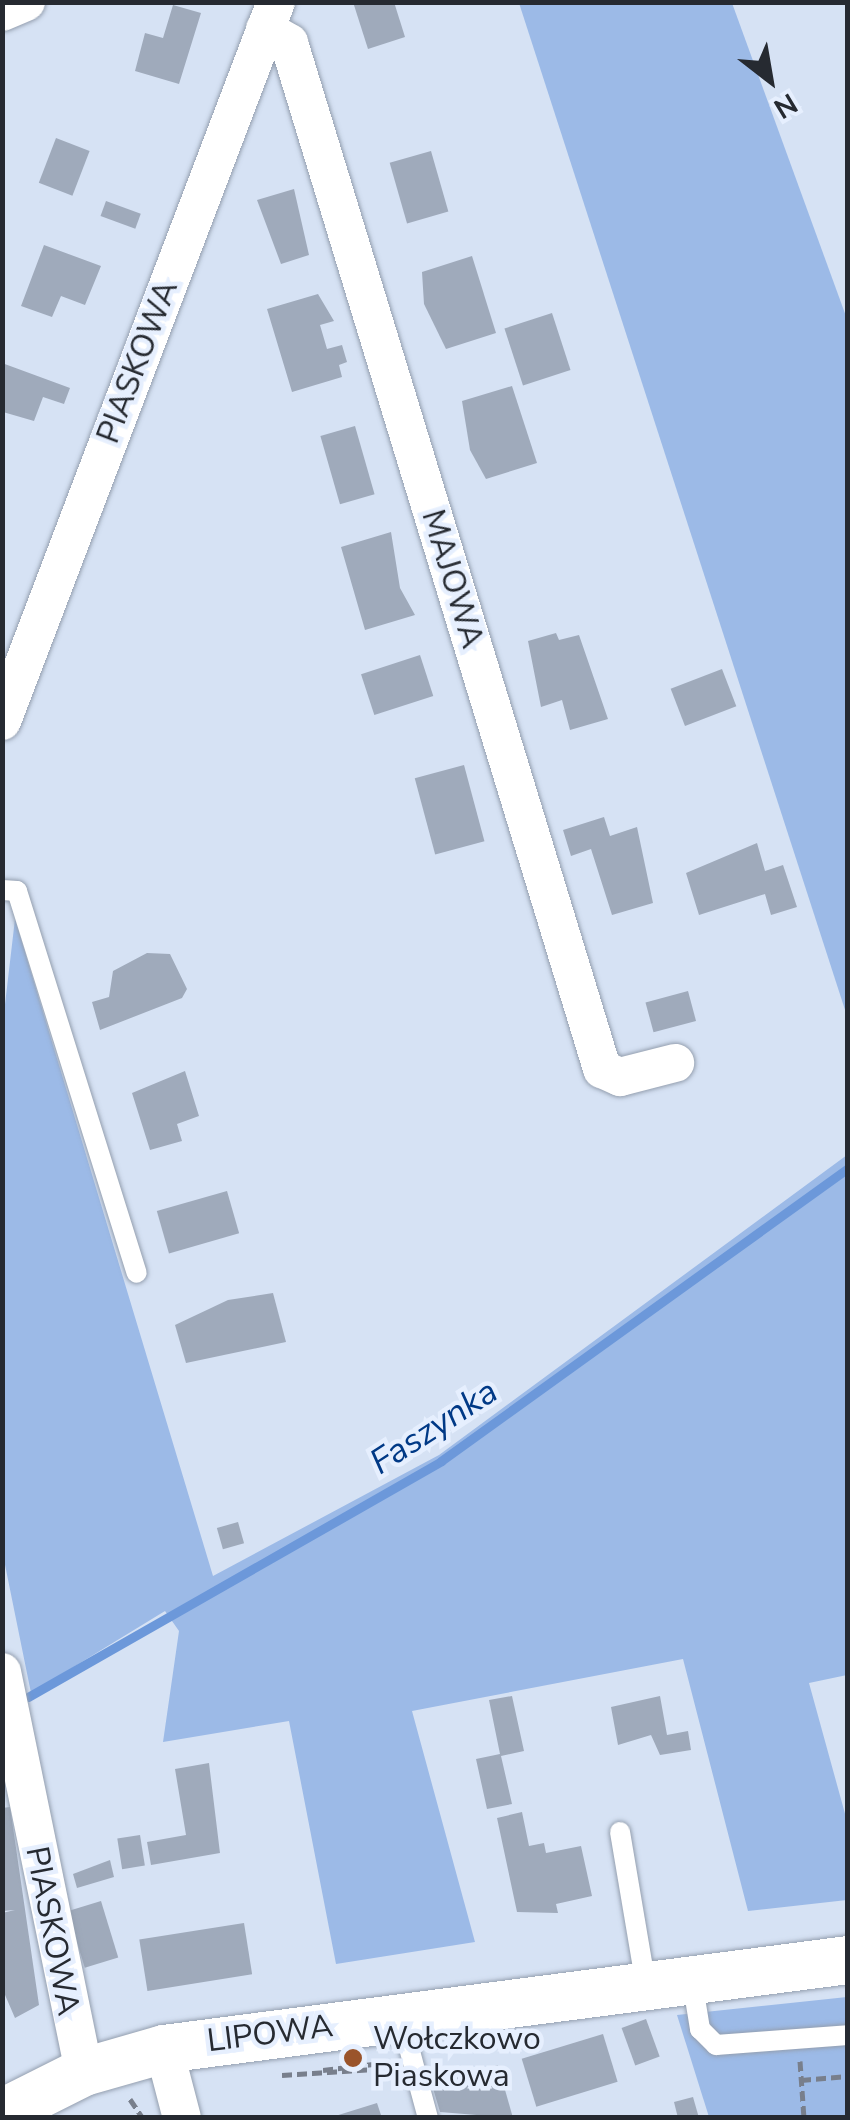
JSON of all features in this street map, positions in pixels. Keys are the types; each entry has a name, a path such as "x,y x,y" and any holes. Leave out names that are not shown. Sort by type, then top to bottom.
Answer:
{"street":[{"path":"2,12 26,2"},
{"name":"PIASKOWA","path":"2,721 270,16"},
{"name":"MAJOWA","path":"270,16 289,43 602,1069 620,1077 674,1063"},
{"name":"PIASKOWA","path":"2,1672 104,2081"},
{"name":"LIPOWA","path":"2,2114 104,2081 164,2049 848,1960"},
{"path":"164,2049 182,2118"}],"lane":[{"path":"2,890 18,890 137,1273"},
{"path":"620,1832 668,1983 716,2046 848,2035"},
{"path":"401,2017 428,2118"}],"path":[{"path":"801,2080 848,2076"},
{"path":"104,2081 143,2118"}],"shaded area":[{"path":"519,3 732,3 847,319 847,1016"},
{"path":"15,919 213,1576 439,1455 847,1155 847,1675 809,1683 847,1821 847,1900 748,1911 683,1659 412,1711 475,1942 336,1964 289,1721 163,1742 179,1631 165,1611 31,1693 2,1550 2,1030"},
{"path":"847,1997 847,2117 709,2117 677,2015"}],"building":[{"path":"353,2 394,2 405,37 368,49"},
{"path":"173,5 201,13 179,84 135,71 145,33 163,38"},
{"path":"56,138 90,151 72,196 39,183"},
{"path":"431,151 448,212 407,223 390,163"},
{"path":"294,189 309,255 281,264 257,200"},
{"path":"106,201 141,214 135,229 101,216"},
{"path":"44,245 101,266 85,305 61,296 52,317 21,306"},
{"path":"472,256 496,333 446,349 424,304 422,272"},
{"path":"318,294 334,321 320,325 327,349 342,345 347,362 339,365 342,377 292,392 267,309"},
{"path":"552,313 571,370 523,386 504,328"},
{"path":"2,363 70,388 64,404 43,397 34,421 3,412"},
{"path":"512,386 537,463 486,479 470,450 462,401"},
{"path":"355,426 375,494 340,504 320,436"},
{"path":"391,532 400,588 415,615 365,630 341,547"},
{"path":"556,633 559,640 579,635 608,719 570,730 562,700 541,707 528,641"},
{"path":"420,655 433,696 374,715 361,674"},
{"path":"722,669 736,706 685,726 671,689"},
{"path":"464,765 484,841 435,855 415,778"},
{"path":"604,817 610,836 637,827 653,903 612,915 591,849 571,856 563,830"},
{"path":"757,843 765,871 783,865 797,907 771,915 765,894 699,915 686,873"},
{"path":"147,953 170,954 187,989 182,998 100,1030 92,1002 109,997 113,971"},
{"path":"688,991 696,1021 654,1032 645,1002"},
{"path":"185,1071 199,1116 177,1124 182,1141 150,1150 132,1093"},
{"path":"227,1191 239,1233 169,1253 157,1211"},
{"path":"273,1293 286,1342 186,1363 175,1325 228,1300"},
{"path":"238,1522 244,1543 223,1549 217,1528"},
{"path":"512,1696 524,1751 501,1756 512,1804 487,1809 476,1759 500,1754 489,1700"},
{"path":"660,1696 667,1735 688,1731 691,1750 660,1755 651,1735 618,1745 611,1707"},
{"path":"209,1763 220,1853 151,1865 147,1842 186,1835 175,1769"},
{"path":"10,1807 39,2005 15,2018 2,1988 2,1913 15,1910 2,1911 2,1808"},
{"path":"522,1812 529,1846 544,1843 546,1853 581,1846 592,1896 556,1904 558,1913 517,1912 497,1818"},
{"path":"140,1835 145,1866 122,1869 117,1839"},
{"path":"110,1860 114,1877 77,1888 73,1874"},
{"path":"101,1901 118,1957 85,1968 68,1911"},
{"path":"244,1923 252,1974 147,1991 139,1940"},
{"path":"646,2019 660,2057 635,2065 622,2028"},
{"path":"603,2034 618,2082 536,2107 522,2059"},
{"path":"498,2065 513,2118 440,2112 432,2085"},
{"path":"693,2097 699,2118 678,2118 674,2102"},
{"path":"377,2103 382,2118 332,2118 332,2117"}],"waterway":[{"name":"Faszynka","path":"28,1697 441,1461 848,1168"}],"place":[{"name":"Wołczkowo Piaskowa","path":"353,2058"}]}
